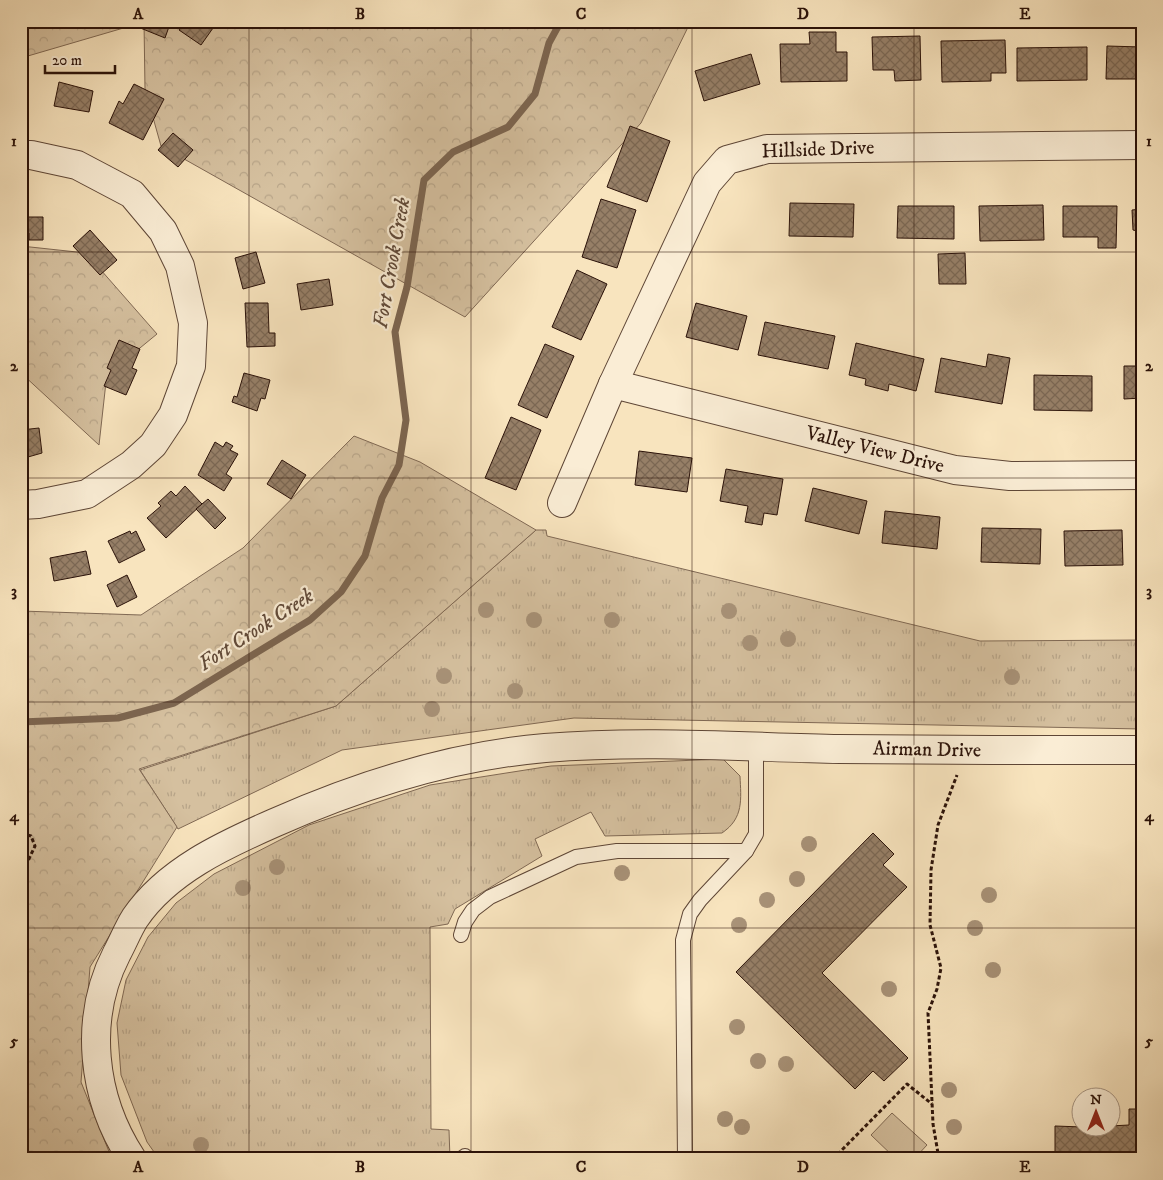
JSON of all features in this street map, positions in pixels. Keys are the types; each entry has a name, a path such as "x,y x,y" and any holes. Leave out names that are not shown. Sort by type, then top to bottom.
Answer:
{"street":[{"name":"Hillside Drive","path":"562,503 613,384 708,183 727,160 767,149 1142,145"},
{"path":"21,155 31,154 77,165 132,194 163,231 172,248 180,266 193,323 191,366 173,415 152,445 131,464 87,494 38,504 21,505"},
{"name":"Valley View Drive","path":"613,384 955,470 1010,476 1142,475"},
{"name":"Airman Drive","path":"132,1159 110,1118 98,1078 96,1039 98,1002 110,966 135,918 163,888 194,864 249,834 328,799 448,763 542,748 614,744 712,745 756,748 1142,750"}],"lane":[{"path":"685,1159 683,940 690,914 700,900 746,851 756,834 756,748"},
{"path":"461,936 464,922 473,910 490,897 576,857 617,851 746,851"}],"path":[{"path":"939,1159 933,1124 928,1013 938,988 941,968 930,925 931,870 938,825 969,750"},
{"path":"21,833 31,836 35,846 21,876"},
{"path":"833,1159 907,1084 932,1104"}],"green space":[{"path":"21,21 691,21 641,123 465,317 161,146 145,89 144,22 21,58"},
{"path":"21,246 86,253 157,334 118,366 106,382 99,445 21,373"},
{"path":"354,436 420,462 536,530 336,706 139,769 177,827 90,967 81,1082 112,1159 21,1159 21,611 141,615 243,548"},
{"path":"536,530 546,530 547,536 980,641 1142,640 1142,729 574,718 342,750 178,829 140,770 336,706"},
{"path":"723,759 740,776 741,800 738,814 734,821 722,833 605,836 591,812 535,839 542,856 455,909 448,924 430,927 431,1129 449,1130 450,1159 159,1159 147,1142 121,1075 117,1023 126,980 148,937 176,903 214,874 309,825 430,785 551,766"},
{"path":"892,1113 927,1145 914,1159 896,1159 871,1135"}],"building":[{"path":"135,21 171,21 165,38 133,25"},
{"path":"185,21 218,21 201,45 179,30"},
{"path":"809,32 836,32 836,52 847,52 847,81 781,82 780,44 810,44"},
{"path":"920,36 921,80 895,81 894,70 873,70 872,37"},
{"path":"1005,40 1006,73 991,73 991,81 942,82 941,41"},
{"path":"1107,46 1142,47 1142,79 1106,79"},
{"path":"1087,47 1087,80 1017,81 1017,48"},
{"path":"751,54 760,84 704,101 695,71"},
{"path":"59,82 93,91 89,112 54,106"},
{"path":"134,84 164,99 143,140 109,123 119,101 123,104"},
{"path":"630,126 670,141 647,202 607,187"},
{"path":"173,133 193,150 178,167 158,150"},
{"path":"601,199 636,210 617,268 582,257"},
{"path":"790,203 854,204 853,237 789,236"},
{"path":"1043,205 1044,240 980,241 979,206"},
{"path":"898,206 954,206 954,239 897,238"},
{"path":"1063,206 1117,206 1116,248 1098,248 1098,237 1063,237"},
{"path":"1142,209 1142,232 1133,230 1132,210"},
{"path":"21,217 43,217 43,240 29,240 29,233 21,233"},
{"path":"90,230 117,260 100,275 73,246"},
{"path":"256,252 265,283 243,289 235,258"},
{"path":"965,253 966,284 939,284 938,254"},
{"path":"577,270 607,284 581,340 552,327"},
{"path":"329,279 333,305 301,310 297,284"},
{"path":"245,303 268,303 269,333 275,333 275,346 247,347"},
{"path":"696,303 747,316 738,350 686,337"},
{"path":"765,322 835,336 828,369 758,355"},
{"path":"119,340 140,349 132,368 137,370 126,395 104,386 111,370 107,368"},
{"path":"856,343 924,359 916,391 889,384 888,391 865,385 866,379 849,375"},
{"path":"545,344 574,356 547,418 518,405"},
{"path":"988,354 1010,358 1002,404 935,392 941,358 986,367"},
{"path":"1124,366 1142,366 1142,398 1124,399"},
{"path":"244,373 270,380 265,399 261,398 257,411 232,402 234,396 237,397"},
{"path":"1034,375 1092,376 1092,411 1034,410"},
{"path":"511,417 541,430 516,490 485,478"},
{"path":"39,428 42,453 28,457 28,453 21,454 21,430"},
{"path":"215,442 223,447 226,442 233,446 230,450 238,454 226,474 232,478 224,491 198,475"},
{"path":"639,451 692,458 687,492 635,485"},
{"path":"282,460 306,475 291,499 267,484"},
{"path":"726,469 783,479 777,515 764,513 762,525 745,522 748,506 720,501"},
{"path":"185,486 202,504 166,538 147,518 161,506 158,503 171,491 176,496"},
{"path":"813,488 867,501 859,534 805,521"},
{"path":"208,499 226,518 215,529 196,509"},
{"path":"885,511 940,517 937,549 882,543"},
{"path":"982,528 1041,529 1040,564 981,562"},
{"path":"1122,530 1123,565 1065,566 1064,531"},
{"path":"130,531 131,534 136,531 145,550 119,563 108,541"},
{"path":"86,551 91,574 54,581 50,558"},
{"path":"127,575 137,597 117,607 107,585"},
{"path":"873,833 894,854 883,865 907,887 822,973 908,1058 884,1081 873,1071 855,1089 736,972"},
{"path":"1129,1109 1142,1109 1142,1159 1055,1159 1055,1126 1070,1127 1070,1138 1120,1138 1120,1125 1129,1125"},
{"path":"993,1153 1005,1153 1009,1159 990,1159"}],"waterway":[{"name":"Fort Crook Creek","path":"21,722 118,718 174,703 310,620 341,592 365,556 382,498 399,465 406,420 395,332 407,287 424,180 453,152 508,127 535,94 549,43 561,21"}]}
